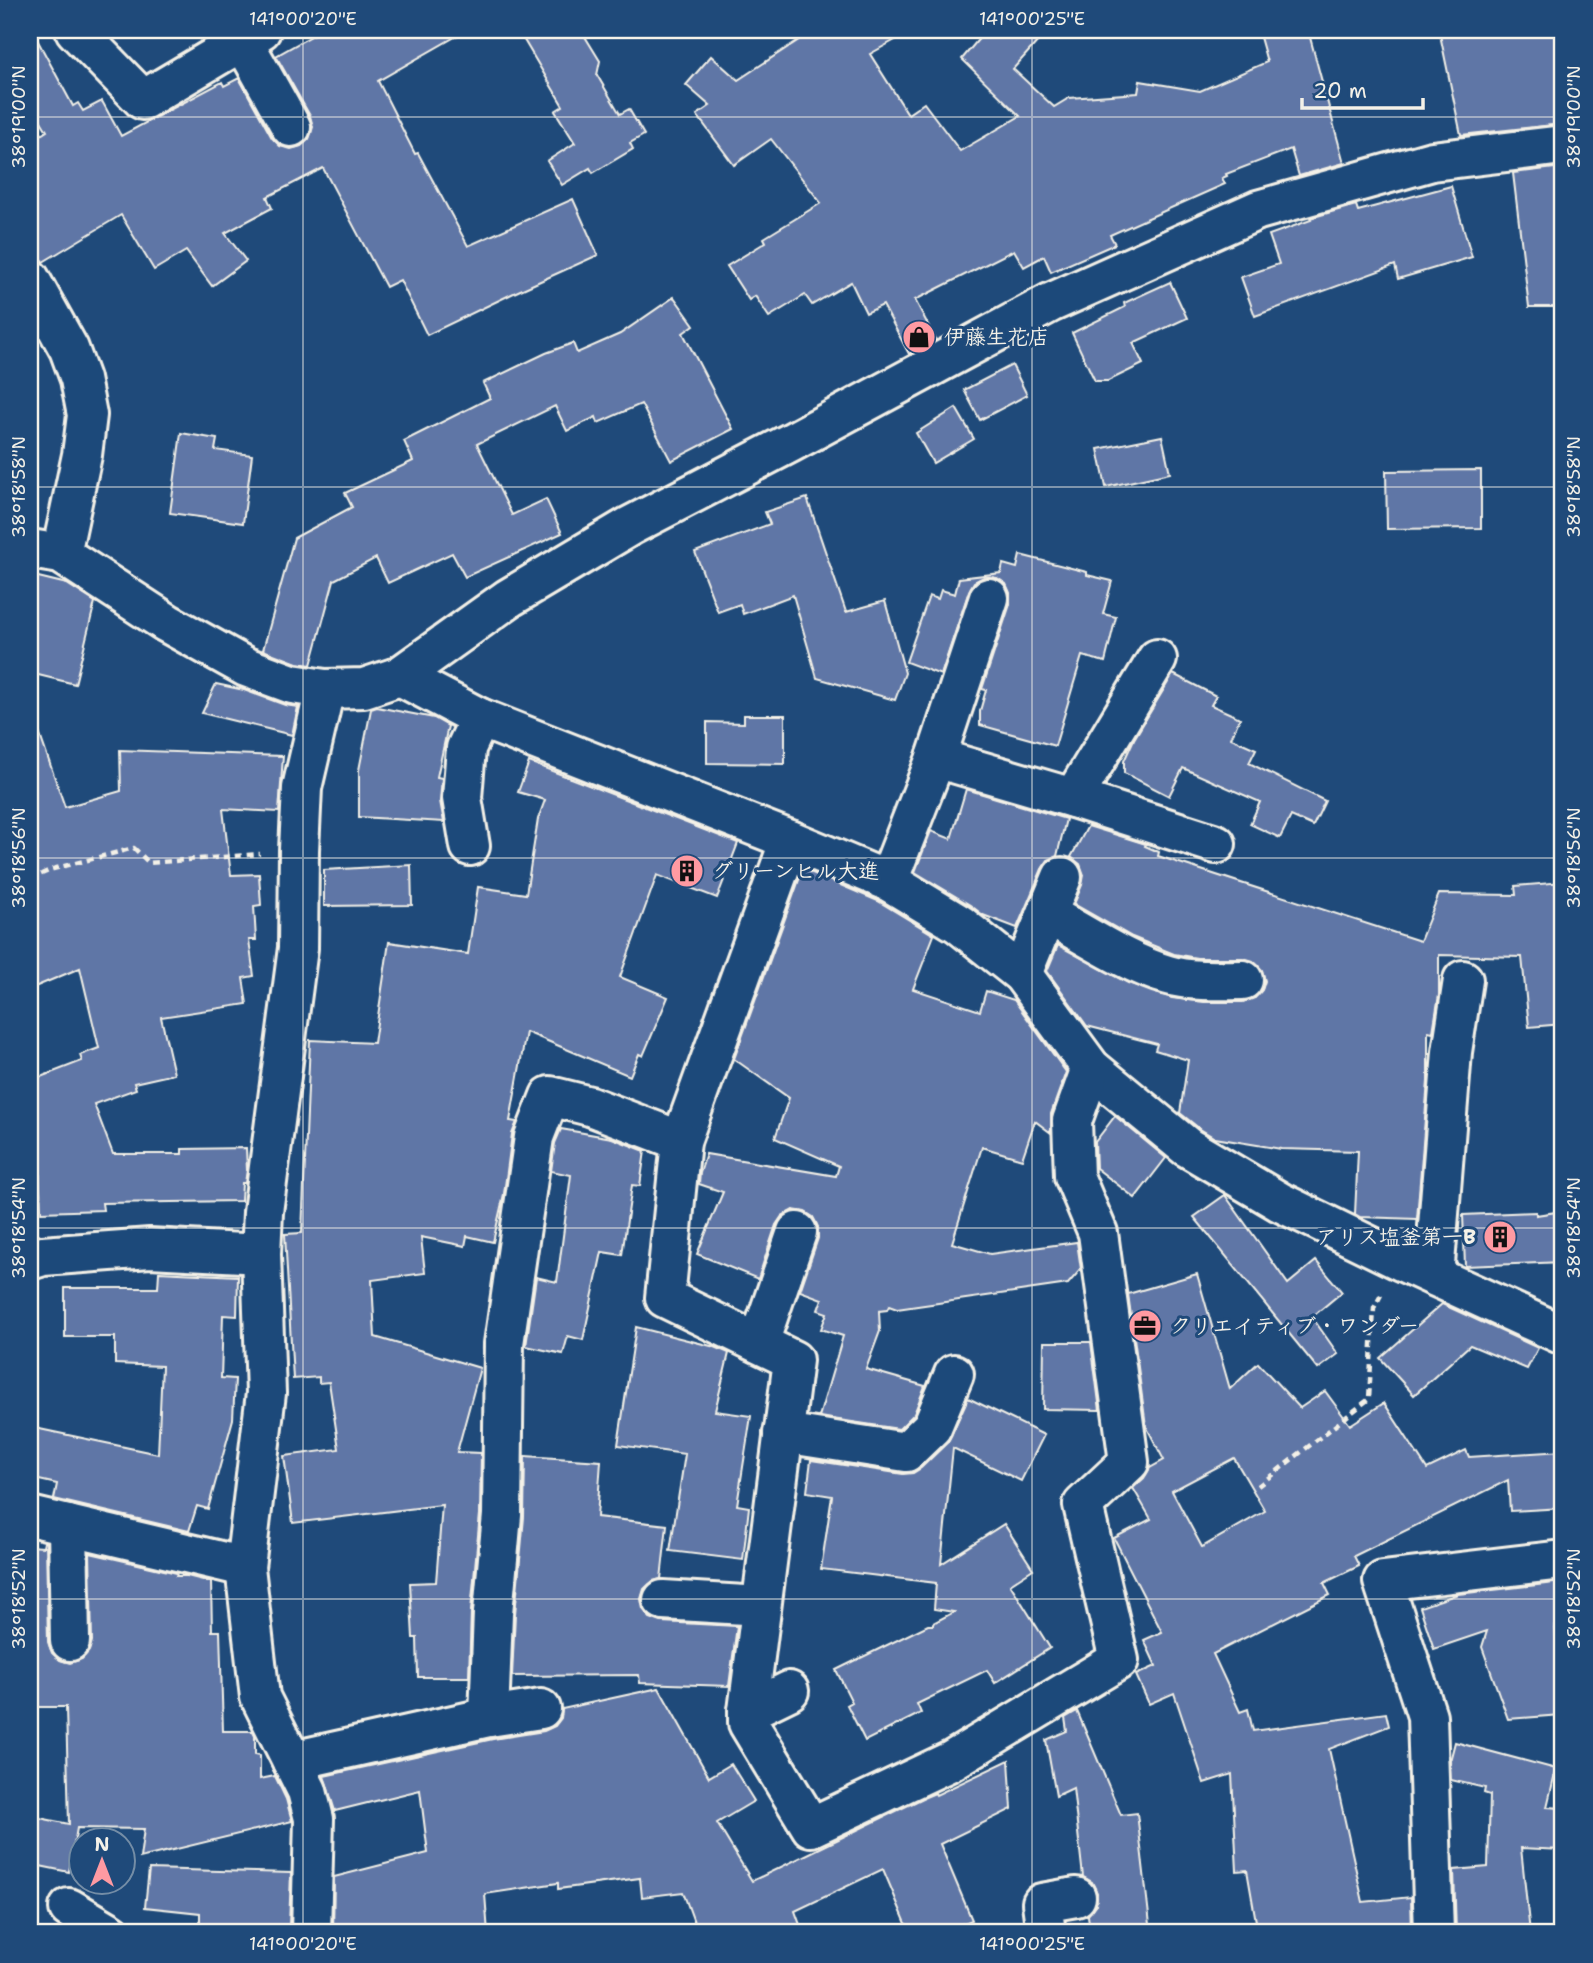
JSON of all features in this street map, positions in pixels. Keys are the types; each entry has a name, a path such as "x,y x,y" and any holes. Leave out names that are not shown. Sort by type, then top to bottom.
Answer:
{"street":[{"path":"75,30 143,100 252,35 291,127"},
{"path":"30,279 69,349 80,379 87,415 82,455 45,552 246,667 292,684 325,689 364,688 400,676 509,598 630,526 1062,298 1258,210 1432,161 1563,145"},
{"path":"888,881 936,758 989,597"},
{"path":"1073,798 1157,659"},
{"path":"400,676 480,718 888,881 959,924 1022,974 1091,1068 1187,1147 1280,1202 1563,1335"},
{"path":"311,1933 314,1819 307,1791 260,1697 245,1567 265,1392 261,1254 263,1212 298,948 302,788 325,689"},
{"path":"470,846 462,798 466,748 480,718"},
{"path":"936,758 1216,844"},
{"path":"790,840 681,1141 665,1298 793,1360 748,1723 811,1827 951,1761 1119,1660 1083,1505 1129,1462 1098,1233 1074,1176 1072,1121 1091,1068"},
{"path":"1022,974 1062,877"},
{"path":"1047,914 1130,960 1167,975 1194,980 1243,980"},
{"path":"1417,1268 1463,980"},
{"path":"489,1717 492,1613 502,1515 504,1344 534,1137 550,1096 590,1106 681,1141"},
{"path":"759,1343 797,1233"},
{"path":"30,1260 43,1256 150,1248 261,1254"},
{"path":"783,1433 906,1452 932,1427 954,1374"},
{"path":"30,1516 245,1567"},
{"path":"68,1525 69,1641"},
{"path":"1434,1933 1427,1716 1383,1581 1563,1560"},
{"path":"663,1600 761,1606"},
{"path":"748,1711 789,1691"},
{"path":"292,1761 489,1717 541,1709"},
{"path":"1046,1933 1042,1903 1076,1897"},
{"path":"69,1908 111,1933"}],"path":[{"path":"30,879 53,869 134,848 149,863 299,850"},
{"path":"1258,1486 1369,1399 1374,1308 1417,1268"}],"building":[{"path":"30,30 73,106 78,103 83,111 102,101 121,136 222,82 224,86 239,78 272,138 280,146 291,149 301,146 309,139 313,127 310,116 276,56 322,30 467,30 378,81 415,154 418,153 468,246 573,199 598,255 427,335 400,280 386,287 323,168 267,197 272,208 225,233 246,261 212,286 186,251 154,270 121,215 43,262 30,241 30,142 47,131 30,103"},
{"path":"518,30 581,30 600,61 597,75 620,114 629,109 644,135 630,143 633,149 593,173 590,168 562,185 547,161 575,143 555,111 563,106"},
{"path":"814,30 913,30 870,54 908,114 924,103 960,151 1020,116 962,59 986,30 1048,30 1013,69 1054,107 1069,98 1138,93 1140,81 1200,91 1267,62 1258,30 1308,30 1344,163 1299,176 1291,149 1226,174 1227,176 1222,178 1225,184 1110,235 1115,244 1051,272 1044,256 1024,267 1014,250 915,300 936,340 909,354 883,305 866,313 851,282 812,305 805,295 769,317 755,296 749,300 727,266 766,242 764,238 821,203 771,139 734,165 697,115 710,106 686,85 711,56 738,80"},
{"path":"1439,30 1563,30 1563,124 1461,135"},
{"path":"1563,167 1563,307 1529,307 1513,173"},
{"path":"1451,186 1472,257 1398,279 1395,265 1255,316 1241,277 1279,264 1269,235 1311,220 1310,218 1356,205 1358,211"},
{"path":"1170,282 1187,318 1133,343 1143,364 1108,381 1095,381 1072,333 1125,307 1124,303"},
{"path":"674,297 694,325 683,333 733,429 671,461 641,404 598,423 596,417 567,431 555,406 477,444 512,515 546,499 562,533 465,577 452,553 388,583 376,558 334,580 311,665 297,663 263,650 294,538 352,507 345,493 413,461 404,441 490,398 483,383 573,343 577,353 620,334"},
{"path":"1012,365 1027,395 980,420 964,390"},
{"path":"956,408 974,439 933,463 916,433"},
{"path":"181,433 217,439 215,450 252,455 243,523 170,513"},
{"path":"1162,436 1170,473 1106,487 1098,449"},
{"path":"1481,470 1481,528 1387,529 1386,471"},
{"path":"807,498 846,612 885,601 905,673 895,700 817,678 793,595 743,614 740,604 718,612 695,552 770,524 765,512"},
{"path":"1020,555 1112,581 1103,614 1116,617 1105,662 1082,656 1055,746 980,725 980,711 986,690 982,689 1010,604 1010,593 1006,584 997,578 984,577 974,582 941,675 906,662 929,596 938,599 941,590 955,594 959,578 1001,573 1003,564 1017,568"},
{"path":"30,575 67,584 95,602 75,684 30,673"},
{"path":"1173,674 1216,696 1211,705 1240,718 1231,738 1256,749 1249,763 1325,801 1313,826 1291,816 1280,838 1250,824 1260,802 1183,768 1169,796 1124,773 1124,761 1134,739"},
{"path":"216,684 298,707 292,735 202,713"},
{"path":"377,707 434,718 448,726 437,777 442,778 440,801 444,822 359,817 359,770 371,709"},
{"path":"744,715 785,715 785,764 707,763 707,722 744,723"},
{"path":"35,721 65,807 121,791 120,750 283,756 279,812 223,809 231,875 259,874 261,905 254,906 256,940 249,940 254,976 243,978 247,1004 161,1017 174,1074 134,1083 136,1089 94,1104 113,1154 182,1154 182,1149 246,1148 247,1170 245,1183 242,1183 241,1201 102,1203 103,1210 41,1212 37,1116 30,1118 30,1081 82,1061 80,1055 99,1048 80,968 30,989 30,722"},
{"path":"529,762 738,843 717,898 657,875 620,977 668,997 643,1056 639,1054 630,1076 526,1032 510,1121 517,1122 512,1134 504,1194 493,1242 467,1236 465,1246 421,1237 425,1273 372,1280 375,1337 480,1368 457,1452 481,1453 480,1514 471,1611 469,1677 418,1677 417,1638 413,1638 410,1583 436,1582 442,1505 293,1523 284,1456 339,1449 329,1382 319,1383 319,1377 293,1379 285,1234 302,1233 310,1040 374,1043 389,942 468,954 478,887 526,894 538,819 545,800 518,792"},
{"path":"966,789 1066,819 1057,856 1048,860 1042,869 1017,928 983,915 915,872 931,831 951,839"},
{"path":"1088,826 1146,844 1145,846 1159,852 1158,856 1420,941 1439,894 1516,895 1515,886 1563,882 1563,1024 1529,1027 1522,957 1439,955 1439,995 1433,1032 1428,1031 1428,1081 1417,1219 1360,1217 1355,1214 1358,1151 1281,1149 1215,1138 1180,1113 1188,1060 1155,1050 1157,1044 1087,1026 1047,971 1058,945 1128,983 1172,998 1204,1002 1243,1002 1255,998 1265,981 1262,970 1253,961 1243,958 1197,958 1174,954 1132,937 1074,904 1084,875 1080,864 1071,857"},
{"path":"411,865 412,905 324,906 324,870"},
{"path":"803,869 878,901 934,935 913,989 980,1011 986,991 1014,1000 1066,1072 1051,1114 1051,1133 1035,1121 1022,1159 982,1147 952,1243 990,1254 1077,1242 1081,1269 1068,1284 897,1309 889,1306 887,1310 879,1311 880,1331 866,1369 925,1386 914,1414 899,1429 819,1417 843,1336 821,1329 827,1313 818,1310 822,1299 800,1291 818,1238 818,1227 813,1217 793,1210 782,1216 776,1225 758,1279 697,1254 723,1192 699,1184 706,1154 836,1176 839,1166 775,1138 789,1098 734,1059"},
{"path":"1115,1116 1166,1158 1135,1198 1096,1168 1095,1142"},
{"path":"561,1129 612,1138 645,1151 640,1186 632,1185 622,1255 602,1252 583,1340 568,1336 563,1354 526,1346 536,1277 557,1282 571,1175 551,1171 555,1143"},
{"path":"1225,1195 1288,1284 1316,1261 1342,1292 1312,1317 1338,1354 1318,1369 1194,1217"},
{"name":"アリス塩釜第一B","path":"1563,1211 1563,1262 1465,1266 1463,1215 1536,1212 1536,1215"},
{"path":"159,1272 238,1276 237,1316 223,1315 221,1378 235,1379 233,1419 208,1509 197,1506 189,1531 54,1499 57,1484 30,1478 30,1427 158,1454 162,1366 115,1364 115,1337 65,1337 65,1288 158,1288"},
{"path":"1197,1274 1230,1389 1258,1363 1300,1408 1325,1391 1350,1425 1384,1403 1427,1469 1466,1450 1469,1457 1563,1451 1563,1508 1510,1511 1508,1480 1354,1556 1359,1566 1324,1583 1330,1595 1213,1654 1240,1712 1248,1709 1253,1731 1386,1713 1389,1726 1329,1749 1363,1902 1411,1897 1412,1933 1258,1933 1247,1870 1237,1871 1232,1774 1204,1783 1174,1693 1149,1704 1136,1675 1156,1666 1144,1640 1162,1632 1114,1538 1151,1519 1133,1488 1150,1468 1164,1460 1146,1426 1128,1294","holes":["1234,1458 1265,1511 1202,1547 1172,1491"]},
{"path":"1442,1304 1538,1348 1527,1369 1470,1345 1414,1395 1380,1358"},
{"path":"636,1327 729,1353 715,1411 751,1416 737,1505 749,1507 743,1560 670,1551 685,1454 618,1445"},
{"path":"1044,1342 1091,1342 1100,1410 1043,1409"},
{"path":"968,1398 1044,1435 1021,1481 953,1448 941,1564 1004,1524 1033,1569 1010,1584 1050,1648 995,1683 987,1670 917,1704 921,1713 865,1741 847,1705 852,1702 836,1670 928,1625 933,1625 954,1612 934,1609 936,1583 821,1569 832,1496 807,1492 811,1460 903,1474 913,1473 948,1442"},
{"path":"525,1456 601,1461 597,1517 667,1525 661,1579 653,1581 644,1589 641,1599 643,1609 650,1618 661,1622 737,1626 729,1686 640,1683 639,1675 512,1676 524,1517"},
{"path":"46,1542 48,1642 52,1653 60,1660 70,1663 82,1659 89,1651 92,1641 90,1553 177,1573 176,1576 211,1582 212,1631 220,1631 223,1731 253,1731 255,1754 260,1755 260,1779 275,1776 286,1799 292,1821 140,1858 144,1829 136,1829 136,1826 66,1826 66,1871 30,1864 30,1816 69,1824 66,1707 30,1707 30,1546 43,1547"},
{"path":"1563,1582 1563,1621 1555,1622 1561,1715 1508,1719 1482,1647 1487,1631 1434,1649 1420,1607 1458,1594"},
{"path":"659,1688 709,1777 731,1764 754,1801 717,1823 752,1881 923,1798 935,1793 936,1795 1009,1760 1012,1809 940,1844 972,1920 940,1933 910,1933 883,1869 795,1911 803,1933 698,1933 683,1892 642,1897 640,1878 558,1889 558,1883 485,1894 488,1933 333,1933 334,1877 428,1853 420,1790 335,1811 324,1776 493,1739 544,1731 555,1726 561,1718 562,1709"},
{"path":"1077,1711 1121,1815 1137,1813 1151,1933 1090,1933 1088,1915 1096,1905 1097,1893 1092,1882 1083,1877 1073,1788 1056,1796 1046,1740 1067,1731 1065,1718"},
{"path":"1455,1742 1556,1769 1547,1807 1563,1808 1563,1850 1521,1848 1530,1933 1456,1933 1454,1870 1488,1867 1490,1795 1484,1793 1485,1788 1451,1780 1450,1761"},
{"path":"149,1869 291,1873 289,1926 263,1925 263,1930 200,1929 200,1913 145,1907"}],"place":[{"name":"伊藤生花店","path":"919,337"},
{"name":"グリーンヒル大進","path":"687,871"},
{"name":"アリス塩釜第一B","path":"1500,1237"},
{"name":"クリエイティブ・ワンダー","path":"1145,1326"}]}
